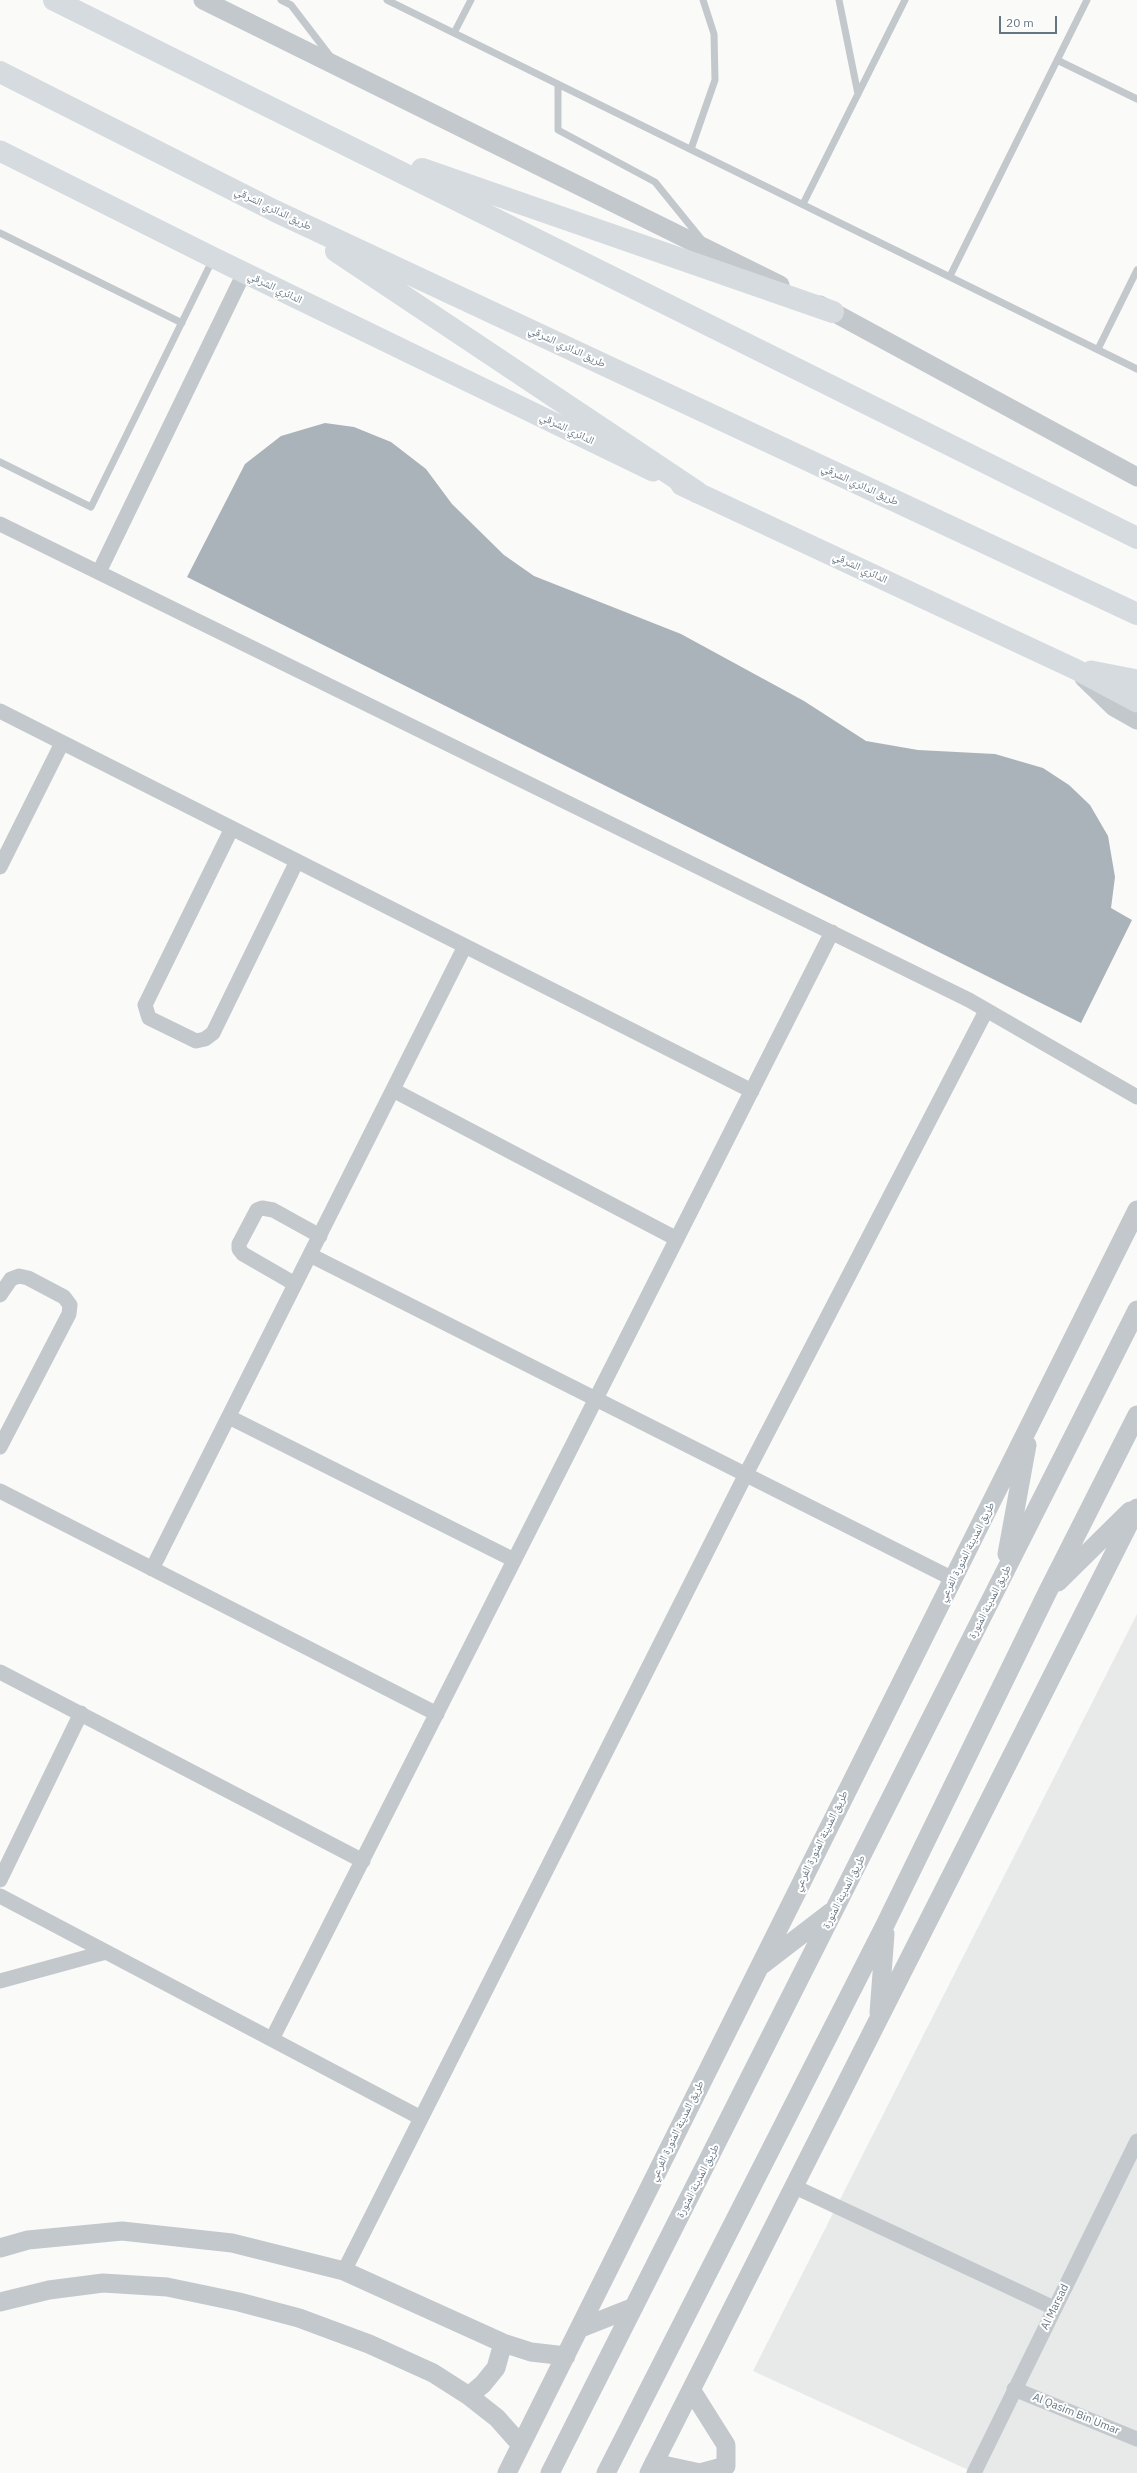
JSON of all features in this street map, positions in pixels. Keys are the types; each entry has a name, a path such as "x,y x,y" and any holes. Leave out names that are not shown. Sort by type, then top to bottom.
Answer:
{"highway":[{"path":"54,0 1137,538"},
{"name":"طريق الدائري الشرقي","path":"0,72 275,210 1137,614"},
{"path":"336,139 833,312"},
{"path":"275,210 697,492"}],"main road":[{"name":"الدائري الشرقي","path":"0,150 244,273 697,492 1075,669 1137,702"},
{"path":"1075,669 1137,680"}],"street":[{"path":"202,0 833,312 1137,476"},
{"path":"99,572 244,273"},
{"path":"0,524 969,1000 1137,1097"},
{"path":"1075,669 1114,707 1137,720"},
{"path":"0,711 752,1091"},
{"path":"0,867 62,743"},
{"path":"232,828 145,1005 149,1018 196,1040 205,1039 212,1033 297,861"},
{"path":"272,2040 832,932"},
{"path":"152,1568 466,946"},
{"path":"344,2271 746,1474 986,1011"},
{"path":"393,1090 677,1239"},
{"path":"296,1284 243,1254 239,1250 239,1244 257,1210 262,1208 273,1210 320,1236"},
{"name":"طريق المدينة المنورة الفرعي","path":"507,2473 581,2328 758,1968 953,1579 986,1517 1032,1418 1137,1210"},
{"path":"310,1255 953,1579"},
{"path":"0,1295 11,1279 19,1276 28,1278 64,1297 70,1305 69,1314 0,1447"},
{"name":"طريق المدينة المنورة","path":"550,2473 1137,1310"},
{"path":"606,2473 885,1925 1047,1593 1137,1415"},
{"path":"229,1417 514,1560"},
{"path":"1003,1576 1032,1418"},
{"path":"0,1491 437,1714"},
{"path":"1047,1593 1137,1505"},
{"path":"692,2391 726,2445 730,2469 700,2473 652,2468 1137,1508"},
{"path":"0,1672 363,1861"},
{"path":"0,1880 81,1713"},
{"path":"0,1896 421,2118"},
{"path":"758,1968 835,1909"},
{"path":"878,2022 885,1925"},
{"path":"0,1981 106,1952"},
{"name":"Al Marsad","path":"974,2473 1137,2141"},
{"path":"795,2187 1054,2308"},
{"path":"0,2248 28,2240 122,2231 232,2243 344,2271 503,2343 531,2352 566,2356"},
{"path":"0,2302 49,2290 103,2283 167,2287 239,2302 299,2318 369,2344 433,2373 469,2396 497,2418 521,2445"},
{"path":"581,2328 634,2307"},
{"path":"469,2396 484,2384 496,2368 503,2343"},
{"name":"Al Qasim Bin Umar","path":"1014,2389 1137,2439"}],"lane":[{"path":"281,0 291,5 339,67"},
{"path":"387,0 1137,368"},
{"path":"454,33 471,0"},
{"path":"691,150 715,80 714,34 703,0"},
{"path":"839,0 858,94"},
{"path":"803,204 905,0"},
{"path":"950,276 1087,0"},
{"path":"1057,60 1137,100"},
{"path":"558,84 558,130 654,182 713,252"},
{"path":"0,232 182,323"},
{"path":"0,462 91,507 214,258"},
{"path":"1098,349 1137,270"}],"shaded area":[{"path":"1137,1614 1137,2473 975,2473 753,2371"}],"building":[{"path":"325,423 354,427 391,442 426,469 452,504 504,555 534,576 681,634 804,701 866,741 918,750 995,754 1043,768 1069,785 1090,805 1108,836 1115,877 1111,908 1132,920 1081,1023 187,577 245,464 281,436"}]}
